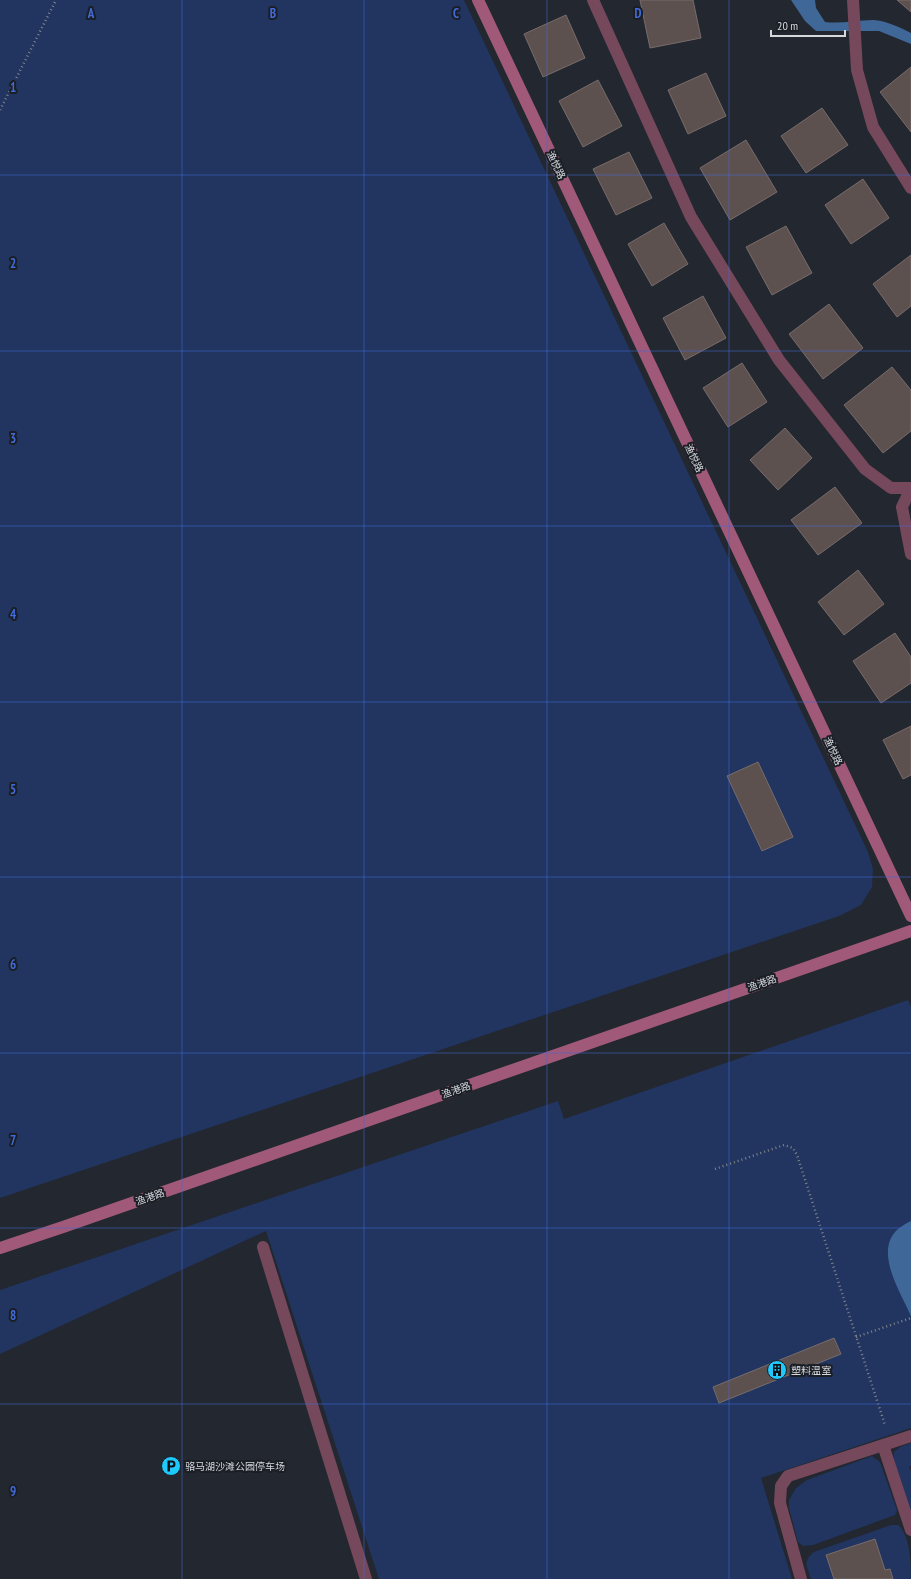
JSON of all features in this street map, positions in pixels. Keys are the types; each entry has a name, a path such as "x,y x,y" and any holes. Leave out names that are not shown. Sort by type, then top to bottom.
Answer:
{"street":[{"name":"渔悦路","path":"478,0 911,916"},
{"name":"渔港路","path":"0,1248 911,931"}],"lane":[{"path":"593,0 691,217 779,360 865,469 891,488 911,488 902,507 909,550 911,554"},
{"path":"853,0 857,70 873,127 911,188"},
{"path":"264,1247 366,1579"},
{"path":"801,1579 780,1503 781,1486 788,1476 911,1436"},
{"path":"887,1444 911,1530"}],"path":[{"path":"0,110 56,0"},
{"path":"715,1169 784,1145 793,1148 856,1337 887,1444"},
{"path":"856,1337 911,1318"}],"shaded area":[{"path":"0,0 464,0 868,852 873,869 872,887 861,905 839,916 0,1198"},
{"path":"791,0 815,0 816,8 825,22 837,23 873,20 893,25 911,33 911,44 879,31 816,31 805,21"},
{"path":"908,1000 911,1007 911,1428 761,1478 792,1579 379,1579 266,1231 0,1354 0,1290 558,1101 564,1119"},
{"path":"911,1221 911,1316 891,1272 888,1260 888,1249 891,1238 898,1229"},
{"path":"911,1443 911,1466 909,1466 911,1472 911,1515 894,1459 894,1452 900,1447"},
{"path":"872,1456 880,1462 897,1510 895,1515 813,1545 803,1546 798,1542 789,1508 789,1500 796,1488 807,1480"},
{"path":"891,1525 898,1525 905,1535 909,1550 911,1579 811,1579 806,1564 810,1555 814,1552"}],"building":[{"path":"640,0 693,0 701,38 650,48"},
{"path":"897,0 911,0 911,12"},
{"path":"566,15 585,58 543,77 524,34"},
{"path":"911,67 911,132 880,92"},
{"path":"706,73 726,116 688,134 668,90"},
{"path":"598,80 622,126 583,147 559,101"},
{"path":"822,108 848,145 806,173 781,136"},
{"path":"746,140 777,192 730,220 700,168"},
{"path":"629,152 652,198 616,215 593,169"},
{"path":"863,179 889,218 851,244 825,205"},
{"path":"664,223 688,264 652,286 628,244"},
{"path":"786,226 812,273 772,295 746,247"},
{"path":"911,255 911,306 897,317 873,284"},
{"path":"703,296 726,338 685,360 663,318"},
{"path":"829,304 863,348 823,379 789,334"},
{"path":"742,363 767,402 728,427 703,388"},
{"path":"892,367 911,390 911,431 883,453 844,405"},
{"path":"785,428 812,458 778,490 750,460"},
{"path":"835,487 862,523 818,555 791,520"},
{"path":"858,570 884,604 844,635 818,602"},
{"path":"895,633 911,657 911,683 881,703 853,661"},
{"path":"911,726 911,775 903,779 883,740"},
{"path":"758,762 793,837 762,851 727,776"},
{"name":"塑料温室","path":"834,1338 841,1354 719,1403 713,1387"},
{"path":"875,1539 885,1570 890,1569 893,1579 834,1579 826,1555"}],"place":[{"name":"塑料温室","path":"777,1370"},
{"name":"骆马湖沙滩公园停车场","path":"171,1466"}]}
